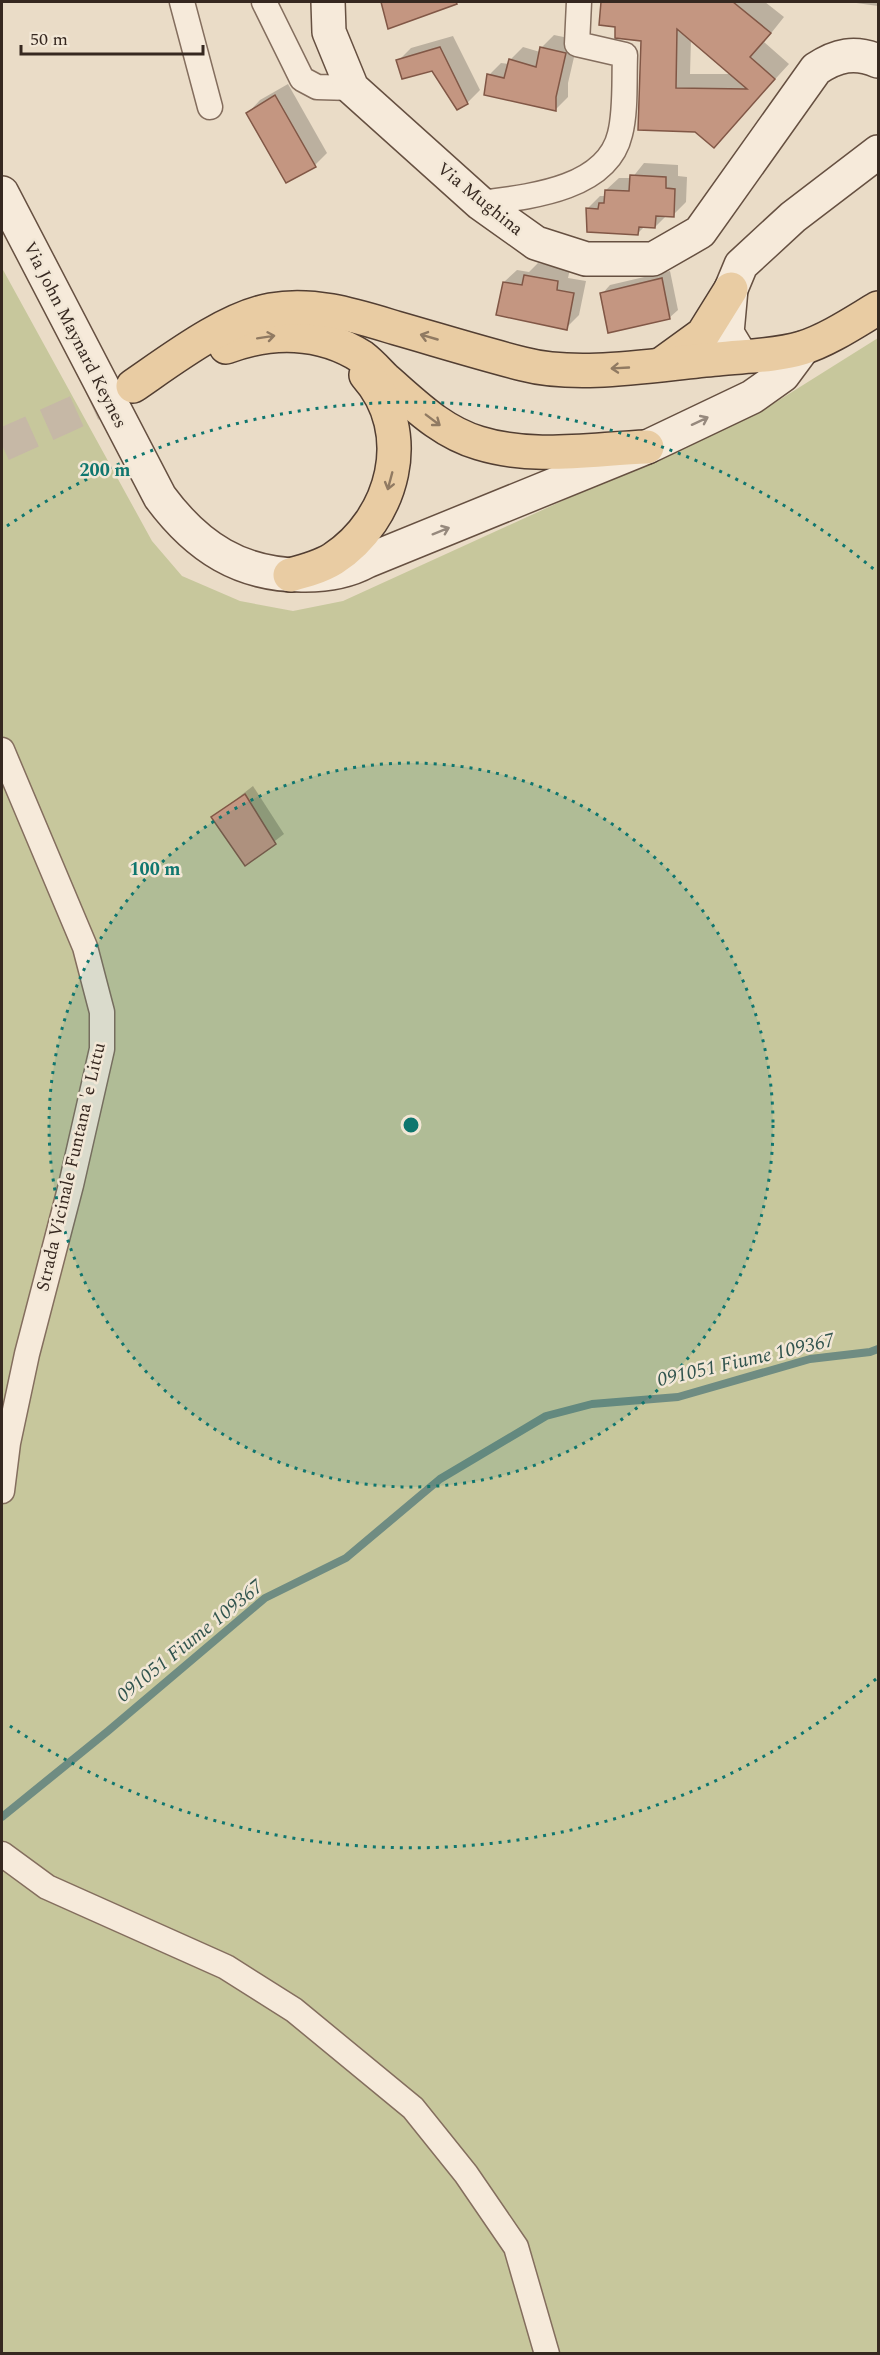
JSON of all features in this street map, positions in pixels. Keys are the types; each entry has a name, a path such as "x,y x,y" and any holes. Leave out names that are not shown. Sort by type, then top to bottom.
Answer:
{"main road":[{"path":"662,364 703,334 731,289"},
{"path":"647,447 554,454 518,451 479,443 446,429 419,409 363,358 339,345 308,335 267,336 229,346 133,386 185,351 233,323 271,310 310,308 356,316 525,365 568,370 662,364 803,348 849,326 879,308"},
{"path":"290,576 332,559 349,546 374,517 385,498 392,479 395,459 391,419 373,383 358,365 308,335"}],"street":[{"path":"182,2 210,107"},
{"path":"264,2 302,79 317,87 352,88"},
{"name":"Via Mughina","path":"328,2 329,32 352,88 480,204 536,243 586,259 653,259 700,232 816,69 831,59 848,54 876,54"},
{"path":"480,204 526,197 568,187 599,168 615,150 621,133 625,55 578,44 579,2"},
{"path":"741,356 727,333 731,289 741,265 793,217 879,152"},
{"name":"Via John Maynard Keynes","path":"2,193 159,497 174,517 206,545 249,568 270,574 321,575 351,570 367,561 647,447 752,397 783,375 803,348"},
{"name":"Strada Vicinale Funtana 'e Littu","path":"2,750 85,947 102,1012 102,1049 71,1185 27,1354 2,1491"},
{"path":"2,1854 47,1887 226,1967 294,2010 413,2108 466,2174 516,2247 547,2354"}],"green space":[{"path":"2,268 152,541 182,576 240,601 293,611 343,601 768,407 878,338 878,2353 2,2353"}],"building":[{"path":"381,2 456,2 457,4 388,29"},
{"path":"601,2 733,2 771,33 750,57 775,79 714,148 695,132 638,130 641,41 615,38 615,27 599,25","holes":["677,29 747,89 676,88"]},
{"path":"440,47 468,104 457,110 432,71 402,79 396,60"},
{"path":"540,47 566,53 556,97 556,111 484,95 487,74 504,78 509,59 536,67"},
{"path":"275,95 316,167 286,183 246,113"},
{"path":"630,175 666,177 666,188 675,189 674,217 656,216 655,228 639,227 638,235 587,232 586,208 598,209 599,203 604,203 605,190 629,191"},
{"path":"524,275 558,281 557,290 574,293 567,330 496,315 503,282 522,285"},
{"path":"662,278 670,319 608,333 600,293"},
{"path":"245,794 276,844 245,866 211,817"}],"waterway":[{"name":"091051 Fiume 109367","path":"2,1817 265,1598 346,1558 440,1479 546,1416 592,1404 678,1397 810,1359 870,1352 878,1349"}],"tunnel":[{"path":"2,445 133,386"}]}
